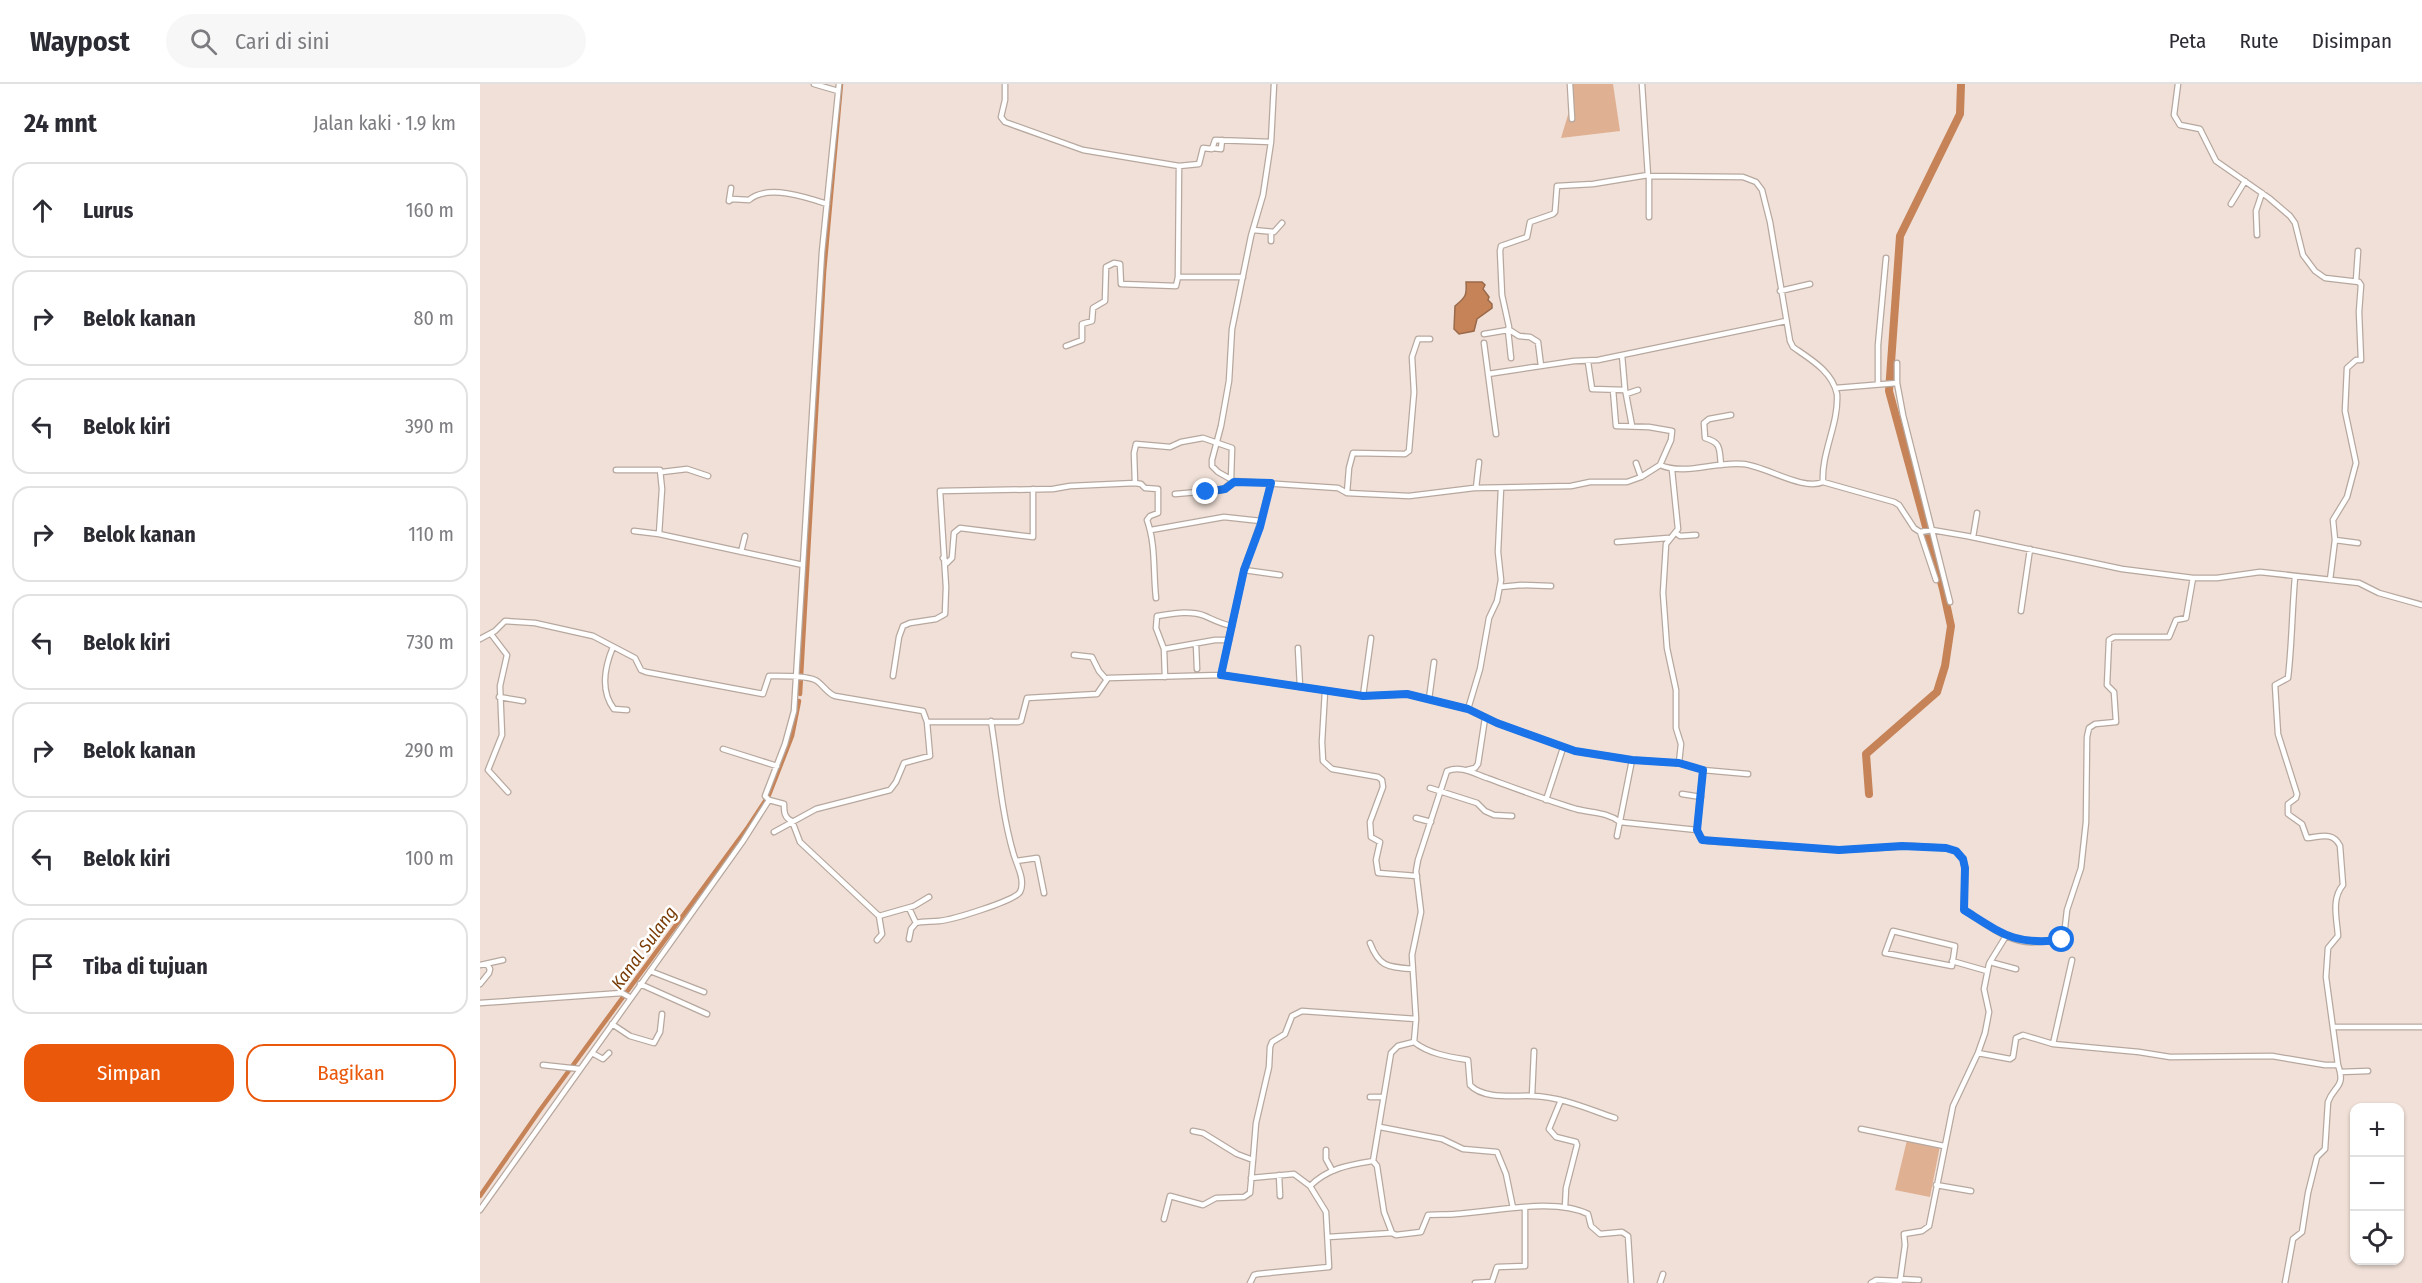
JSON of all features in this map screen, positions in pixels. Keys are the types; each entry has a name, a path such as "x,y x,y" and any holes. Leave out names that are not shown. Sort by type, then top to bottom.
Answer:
{"street":[{"path":"814,84 838,91"},
{"path":"480,1210 743,841 767,799 766,793 792,722 800,677 803,566 827,204 839,84"},
{"path":"1005,84 1005,100 1001,117 1005,122 1083,150 1179,166 1197,166 1203,148 1221,149 1222,140"},
{"path":"1274,84 1271,142 1263,195 1253,230 1232,329 1229,381 1212,466 1218,472 1233,481 1338,488 1347,493 1409,496 1476,488 1627,482 1641,477 1660,465 1671,440 1672,431 1616,426 1613,390"},
{"path":"1570,84 1572,119"},
{"path":"1642,84 1649,216"},
{"path":"2178,84 2176,120 2183,126 2200,129 2213,158 2262,193 2293,219 2303,255 2315,271 2325,278 2359,282 2362,288 2361,360 2356,360 2348,368 2345,406 2356,463 2347,497 2333,520 2335,540 2330,580"},
{"path":"1212,148 1214,141 1222,140 1271,142"},
{"path":"1066,346 1082,340 1082,324 1092,321 1093,308 1104,303 1106,267 1114,263 1120,264 1121,284 1176,286 1179,166"},
{"path":"1511,358 1502,294 1501,246 1527,237 1530,222 1555,212 1557,186 1593,184 1648,175 1738,177 1756,182 1762,190 1770,222 1780,291 1791,344 1818,364 1836,388 1837,407 1822,471 1823,482"},
{"path":"2232,204 2245,181"},
{"path":"731,188 729,201 732,199 749,200 754,194 768,192 791,196 800,195 827,204"},
{"path":"2257,235 2255,217 2262,193"},
{"path":"1253,230 1272,232 1282,223"},
{"path":"1271,241 1272,232"},
{"path":"2356,281 2358,251"},
{"path":"1878,384 1878,345 1886,258"},
{"path":"1178,278 1243,277"},
{"path":"1780,291 1810,284"},
{"path":"1488,374 1574,361 1588,362 1786,321"},
{"path":"1484,334 1508,329 1519,336 1530,337 1539,342 1541,366"},
{"path":"1347,493 1353,453 1405,454 1409,451 1414,392 1412,357 1418,339 1430,339"},
{"path":"1484,343 1496,434"},
{"path":"1622,355 1625,392 1632,426"},
{"path":"1588,362 1591,388 1625,392 1638,390"},
{"path":"1897,363 1896,384 1950,602"},
{"path":"1836,388 1896,384"},
{"path":"1721,465 1719,445 1715,440 1705,438 1704,423 1709,419 1731,415"},
{"path":"1135,483 1136,444 1170,447 1181,442 1203,438 1232,448 1233,481"},
{"path":"1476,488 1479,462"},
{"path":"1636,463 1641,477"},
{"path":"1660,465 1672,470 1743,464 1808,484 1823,482 1894,502 1914,528 1921,531 1931,530 1973,537 2122,569 2217,579 2260,572 2359,583 2379,593 2422,604"},
{"path":"616,470 658,469 662,472 687,469 708,476"},
{"path":"1672,470 1676,533"},
{"path":"658,534 662,472"},
{"path":"1175,494 1222,490 1233,481"},
{"path":"893,675 903,626 910,622 936,619 945,614 947,607 940,491 1033,489 1135,483 1145,488 1158,490 1158,513 1148,518 1156,598"},
{"path":"1221,675 1244,570 1271,483"},
{"path":"1468,709 1480,669 1489,618 1500,587 1502,568 1498,552 1501,488"},
{"path":"943,558 947,563 952,558 954,533 960,528 1034,537 1033,489"},
{"path":"1973,537 1977,513"},
{"path":"1151,530 1224,517 1261,521"},
{"path":"634,531 658,534 803,566"},
{"path":"1921,531 1936,580"},
{"path":"1676,533 1680,536 1696,535"},
{"path":"1617,542 1668,538 1676,533"},
{"path":"741,552 745,536"},
{"path":"1668,538 1664,614 1667,648 1676,690 1676,728 1681,744 1679,763"},
{"path":"2335,540 2358,543"},
{"path":"2021,611 2030,549"},
{"path":"1244,570 1280,575"},
{"path":"2285,1283 2293,1239 2302,1232 2317,1157 2325,1149 2328,1102 2332,1092 2341,1085 2326,986 2328,948 2338,936 2335,918 2338,891 2343,885 2340,846 2337,840 2327,835 2307,838 2302,824 2288,814 2288,804 2296,798 2297,794 2277,727 2275,685 2288,678 2291,661 2295,577"},
{"path":"1703,770 1697,830 1702,840 1839,850 1902,846 1946,848 1956,851 1963,859 1965,868 1964,910 2006,936 2034,942 2062,940 2067,910 2081,868 2086,822 2085,760 2088,730 2095,724 2116,722 2115,692 2107,685 2109,640 2114,637 2169,637 2176,620 2186,618 2193,578"},
{"path":"1500,587 1551,586"},
{"path":"1165,677 1164,649 1156,628 1156,616 1190,613 1232,626"},
{"path":"480,639 491,634 505,621 518,621 583,633 601,639 635,658 641,670 646,672 764,694 769,676 800,677 816,680 828,692 836,696 923,710 927,722 930,756 904,763 890,790 816,809 774,832"},
{"path":"491,634 507,655 499,697 502,735 488,770 508,792"},
{"path":"1363,696 1371,638"},
{"path":"1164,649 1215,640 1229,640"},
{"path":"1196,644 1197,673"},
{"path":"613,647 604,674 608,699 614,709 627,711"},
{"path":"1298,648 1300,687"},
{"path":"1074,655 1092,657 1106,679"},
{"path":"1429,699 1434,662"},
{"path":"1106,679 1165,677 1197,673 1363,696 1407,694 1468,709 1485,718 1563,748 1632,760 1679,763 1703,770 1748,774"},
{"path":"927,722 1019,722 1025,700 1029,697 1099,693 1106,679"},
{"path":"1326,691 1322,742 1323,761 1332,769 1378,777 1382,780 1383,787 1370,822 1371,837 1380,842 1376,860 1378,873 1417,876"},
{"path":"499,697 523,701"},
{"path":"1467,770 1475,768 1478,764 1485,718"},
{"path":"909,939 911,929 916,923 938,921 988,908 1015,897 1019,893 1022,884 1005,814 991,721"},
{"path":"1546,800 1563,748"},
{"path":"723,749 777,766"},
{"path":"1617,836 1632,760"},
{"path":"1414,1042 1416,1020 1412,955 1421,912 1417,876 1418,860 1447,771 1467,770 1546,800 1579,810 1612,816 1620,822 1697,830"},
{"path":"1431,788 1477,803 1485,811 1494,815 1512,816"},
{"path":"1682,794 1701,797"},
{"path":"767,799 784,804 783,810 788,819 792,821 800,842 879,916 882,934 877,940"},
{"path":"1416,818 1431,822"},
{"path":"1016,861 1037,858 1044,893"},
{"path":"879,916 909,908 929,897"},
{"path":"909,908 916,923"},
{"path":"1893,931 1954,946 1952,961 1952,966 1885,953 1893,931"},
{"path":"1901,1279 1904,1234 1922,1232 1929,1226 1953,1106 1978,1053 1989,1012 1984,989 1987,971 2006,936"},
{"path":"1370,943 1380,962 1390,967 1412,969"},
{"path":"480,965 503,960"},
{"path":"2053,1044 2072,960"},
{"path":"1952,961 1987,971"},
{"path":"1990,962 2016,969"},
{"path":"480,984 490,972 487,964"},
{"path":"650,971 704,992"},
{"path":"640,984 707,1014"},
{"path":"481,1005 622,993 630,997"},
{"path":"1164,1219 1170,1196 1203,1205 1216,1198 1248,1196 1250,1193 1256,1123 1269,1067 1270,1047 1272,1042 1284,1035 1292,1016 1302,1011 1416,1020"},
{"path":"612,1024 630,1036 654,1043 660,1032 662,1014"},
{"path":"2334,1027 2422,1027"},
{"path":"1978,1053 2010,1059 2019,1035 2053,1044 2170,1057 2272,1056 2338,1065"},
{"path":"1373,1161 1391,1053 1398,1046 1414,1042 1425,1049 1454,1059 1468,1060 1472,1088 1505,1097 1532,1096 1561,1100 1615,1118"},
{"path":"1532,1096 1534,1051"},
{"path":"592,1053 603,1059 609,1053"},
{"path":"543,1065 579,1068"},
{"path":"2340,1072 2368,1071"},
{"path":"1370,1097 1383,1097"},
{"path":"1561,1100 1549,1129 1556,1137 1576,1142 1577,1145 1566,1188 1565,1207"},
{"path":"1380,1127 1442,1139 1463,1149 1497,1152 1506,1174 1513,1208"},
{"path":"1861,1129 1944,1146"},
{"path":"1193,1131 1203,1133 1237,1154 1253,1160"},
{"path":"1326,1150 1326,1159 1332,1170"},
{"path":"1310,1186 1332,1170 1373,1161"},
{"path":"1373,1161 1377,1166 1382,1201 1392,1233"},
{"path":"1250,1283 1254,1275 1258,1274 1328,1268 1326,1212 1310,1186 1294,1174 1251,1178"},
{"path":"1279,1175 1280,1196"},
{"path":"1936,1185 1971,1191"},
{"path":"1328,1237 1421,1232 1428,1215 1513,1208 1565,1207 1588,1214 1591,1226 1600,1234 1622,1232 1628,1236 1631,1283"},
{"path":"1475,1283 1492,1282 1497,1268 1525,1266 1525,1208"},
{"path":"1660,1283 1663,1274"},
{"path":"1871,1283 1876,1280 1898,1282 1901,1279 1920,1280"}],"shaded area":[{"path":"1570,84 1613,84 1620,131 1561,138 1571,105"},
{"path":"1466,282 1482,282 1485,285 1483,289 1489,297 1492,308 1477,319 1474,331 1459,334 1454,329 1455,306 1465,296"},
{"path":"1907,1140 1940,1146 1930,1197 1895,1190"}],"waterway":[{"path":"800,694 824,272 841,84"},
{"path":"1869,794 1866,754 1937,692 1945,666 1951,626 1889,391 1900,236 1960,114 1961,84"},
{"name":"Kanal Sulang","path":"480,1196 769,795 792,736 799,701"}],"route":[{"path":"1206,492 1225,489 1234,482 1271,483 1260,527 1244,570 1221,675 1269,684 1363,696 1407,694 1468,709 1497,723 1563,748 1632,760 1679,763 1703,770 1697,830 1702,840 1839,850 1902,846 1946,848 1956,851 1963,859 1965,868 1964,910 2006,936 2034,942 2062,940"}]}
